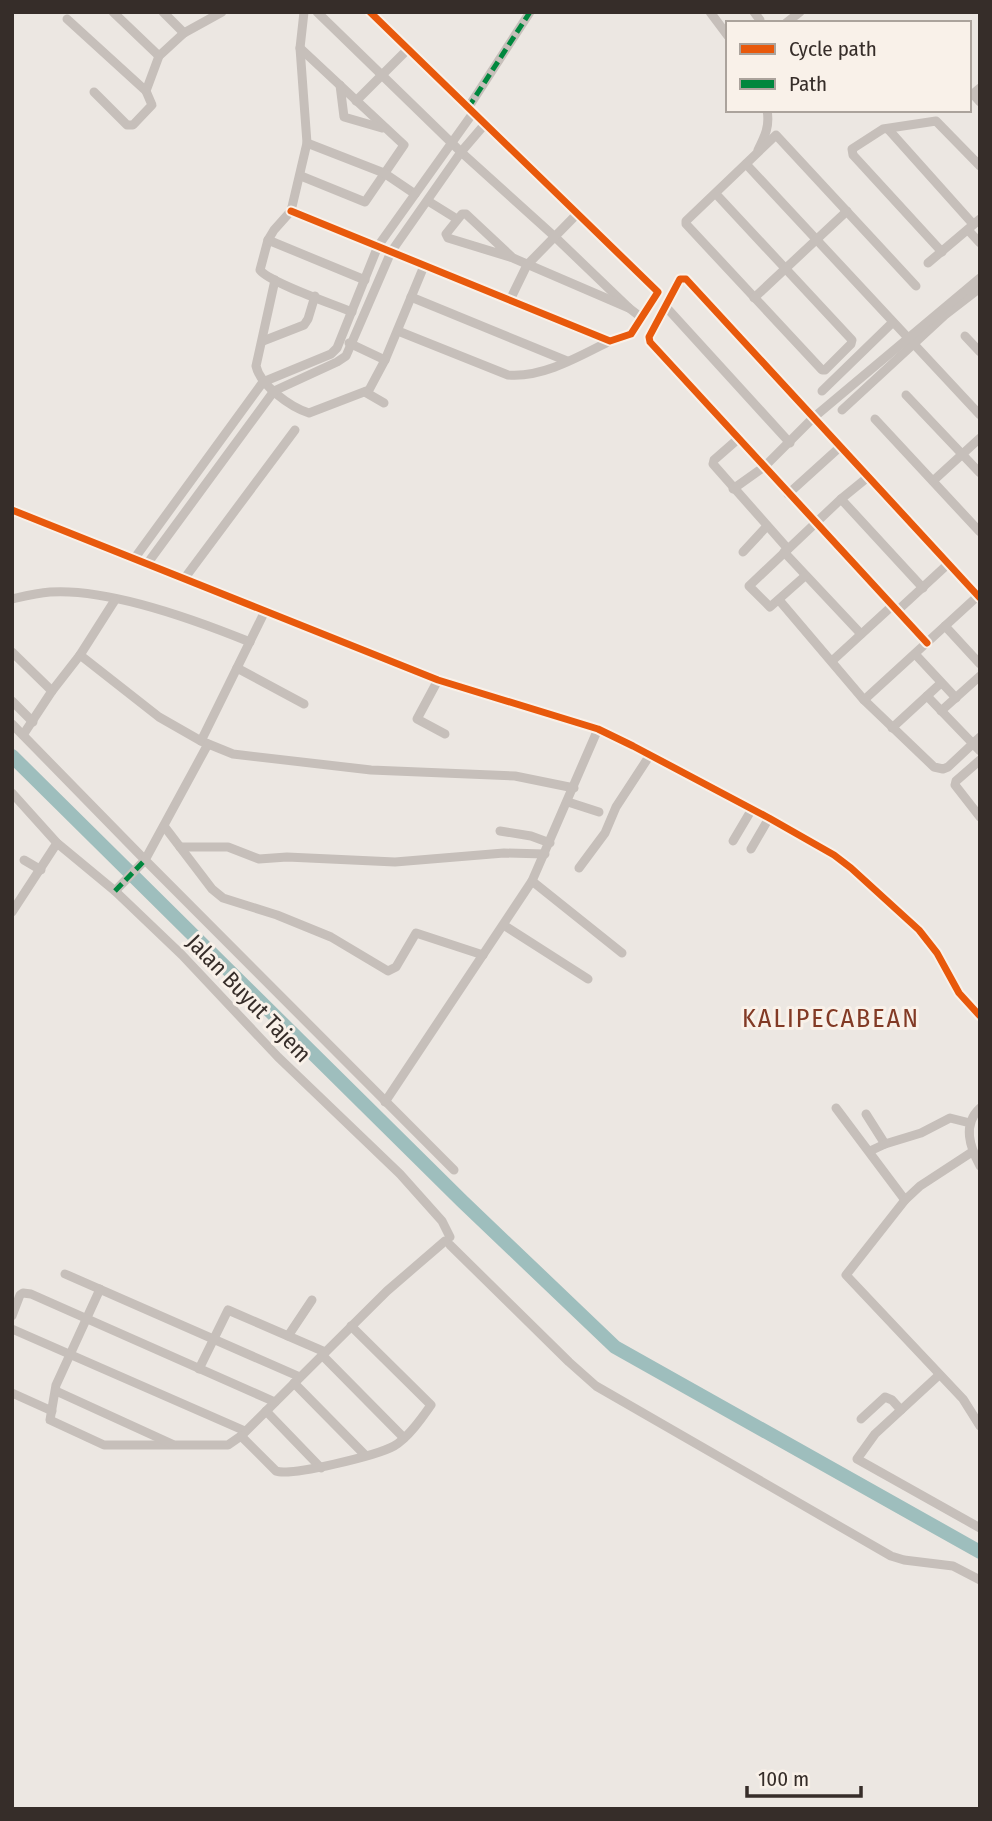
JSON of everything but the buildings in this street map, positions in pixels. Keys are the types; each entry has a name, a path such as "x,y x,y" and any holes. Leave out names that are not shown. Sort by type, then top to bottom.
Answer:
{"street":[{"path":"113,12 159,56"},
{"path":"163,12 184,33"},
{"path":"304,12 300,48 307,142 291,211 268,240 260,270 352,312"},
{"path":"317,12 461,152 629,308"},
{"path":"370,12 658,290 649,318 650,342 927,643"},
{"path":"134,559 258,388 331,354 341,340 378,246 451,142 530,12"},
{"path":"710,12 726,33"},
{"path":"146,91 159,56 184,33 218,13"},
{"path":"67,19 146,91 152,106 130,126 94,92"},
{"path":"300,48 404,145 365,202 301,176"},
{"path":"356,101 408,49"},
{"path":"340,85 344,117 385,129"},
{"path":"980,88 973,94 980,102"},
{"path":"756,155 769,121 767,112"},
{"path":"942,252 851,152 876,132 936,121 980,166"},
{"path":"147,564 270,397 346,356 391,252 461,152 485,124"},
{"path":"888,129 976,224 980,243"},
{"path":"716,194 851,338 852,342 822,370 686,224 716,194 746,164 777,135 916,286"},
{"path":"307,142 384,173 415,194"},
{"path":"746,164 980,415"},
{"path":"428,201 457,219"},
{"path":"291,211 610,341"},
{"path":"754,298 847,211"},
{"path":"513,258 466,214 457,219 446,234 448,237 513,258 649,318"},
{"path":"510,300 527,265 577,214"},
{"path":"928,263 976,224"},
{"path":"268,240 365,280"},
{"path":"275,279 256,366 258,388 270,397 309,413 365,392 374,383 424,266"},
{"path":"842,410 980,278"},
{"path":"398,331 508,375 528,374 568,361 631,334 666,307 680,279 686,279 979,596 864,700"},
{"path":"733,489 764,467 813,418 980,288"},
{"path":"263,341 304,325 315,296"},
{"path":"411,297 568,361"},
{"path":"666,307 790,443"},
{"path":"822,391 892,323"},
{"path":"964,336 980,352"},
{"path":"341,340 386,360"},
{"path":"365,392 384,403"},
{"path":"906,395 980,473"},
{"path":"875,419 980,532"},
{"path":"184,579 295,430"},
{"path":"933,481 980,438"},
{"path":"737,439 713,464 767,526 805,576 861,634"},
{"path":"788,494 840,447"},
{"path":"805,576 779,600 767,606 749,586 868,477"},
{"path":"841,499 923,588"},
{"path":"12,510 438,680 598,729 650,755 769,818 834,855 851,868 928,941 959,993 980,1016"},
{"path":"165,516 176,523"},
{"path":"743,552 767,526"},
{"path":"832,661 861,634 923,588 948,564"},
{"path":"12,599 37,593 70,592 115,600 177,615 250,642"},
{"path":"23,736 115,600"},
{"path":"779,600 864,700 892,728 938,768 948,767 977,744 927,696"},
{"path":"116,889 144,861 164,826 237,668 268,612"},
{"path":"945,626 980,664"},
{"path":"12,652 52,691"},
{"path":"915,654 956,698"},
{"path":"80,655 159,716 205,742 245,757 371,769 514,776 574,788"},
{"path":"237,668 304,704"},
{"path":"941,711 980,676"},
{"path":"438,680 416,719 445,734"},
{"path":"892,728 941,683"},
{"path":"12,701 33,722"},
{"path":"12,724 144,861 454,1170"},
{"path":"385,1102 505,926 532,881 598,729"},
{"path":"579,868 605,833 615,807 650,755"},
{"path":"980,760 956,781 955,785 980,817"},
{"name":"Jalan Buyut Tajem","path":"12,793 57,843 116,889 208,980 278,1057 400,1174 442,1222 448,1241 596,1386 891,1556 953,1566 980,1580"},
{"path":"568,802 599,812"},
{"path":"733,841 752,809"},
{"path":"751,849 769,818"},
{"path":"164,826 212,889 223,898 277,915 331,937 388,971 396,967 416,933 483,955"},
{"path":"500,831 531,836 550,843"},
{"path":"14,906 57,843"},
{"path":"180,847 228,847 259,859 287,857 395,862 504,853 545,854"},
{"path":"24,860 41,870"},
{"path":"532,881 622,953"},
{"path":"505,926 588,979"},
{"path":"836,1108 905,1200"},
{"path":"980,1108 970,1123 969,1135 972,1152 980,1166"},
{"path":"866,1114 885,1144"},
{"path":"870,1151 921,1133 950,1118 970,1123"},
{"path":"972,1152 920,1186 905,1200 846,1275 963,1399 980,1426"},
{"path":"100,1289 56,1384 50,1420 104,1445 228,1445 243,1434 387,1291 448,1241"},
{"path":"65,1274 213,1338 297,1380 365,1455"},
{"path":"12,1316 20,1295 26,1293 275,1402"},
{"path":"288,1336 312,1300"},
{"path":"200,1369 228,1310 324,1354 404,1437"},
{"path":"12,1329 243,1434 278,1472 321,1468 387,1449 404,1437 431,1405 351,1326"},
{"path":"939,1375 875,1434 857,1459 980,1528"},
{"path":"56,1391 177,1446"},
{"path":"12,1393 52,1410"},
{"path":"861,1419 885,1397 901,1410"},
{"path":"266,1411 321,1468"}],"waterway":[{"path":"12,756 462,1201 615,1347 980,1552"}],"marked path":[{"path":"468,108 530,12"},
{"path":"115,891 145,860"}],"cycle path":[{"path":"291,211 610,341 631,334 658,292 370,12"},
{"path":"927,643 650,342 649,337 680,279 686,279 980,598"},
{"path":"12,510 438,680 598,729 633,746 769,818 834,855 851,868 919,930 937,953 959,993 980,1016"}],"district":[{"name":"KALIPECABEAN","path":"831,1018"}]}
